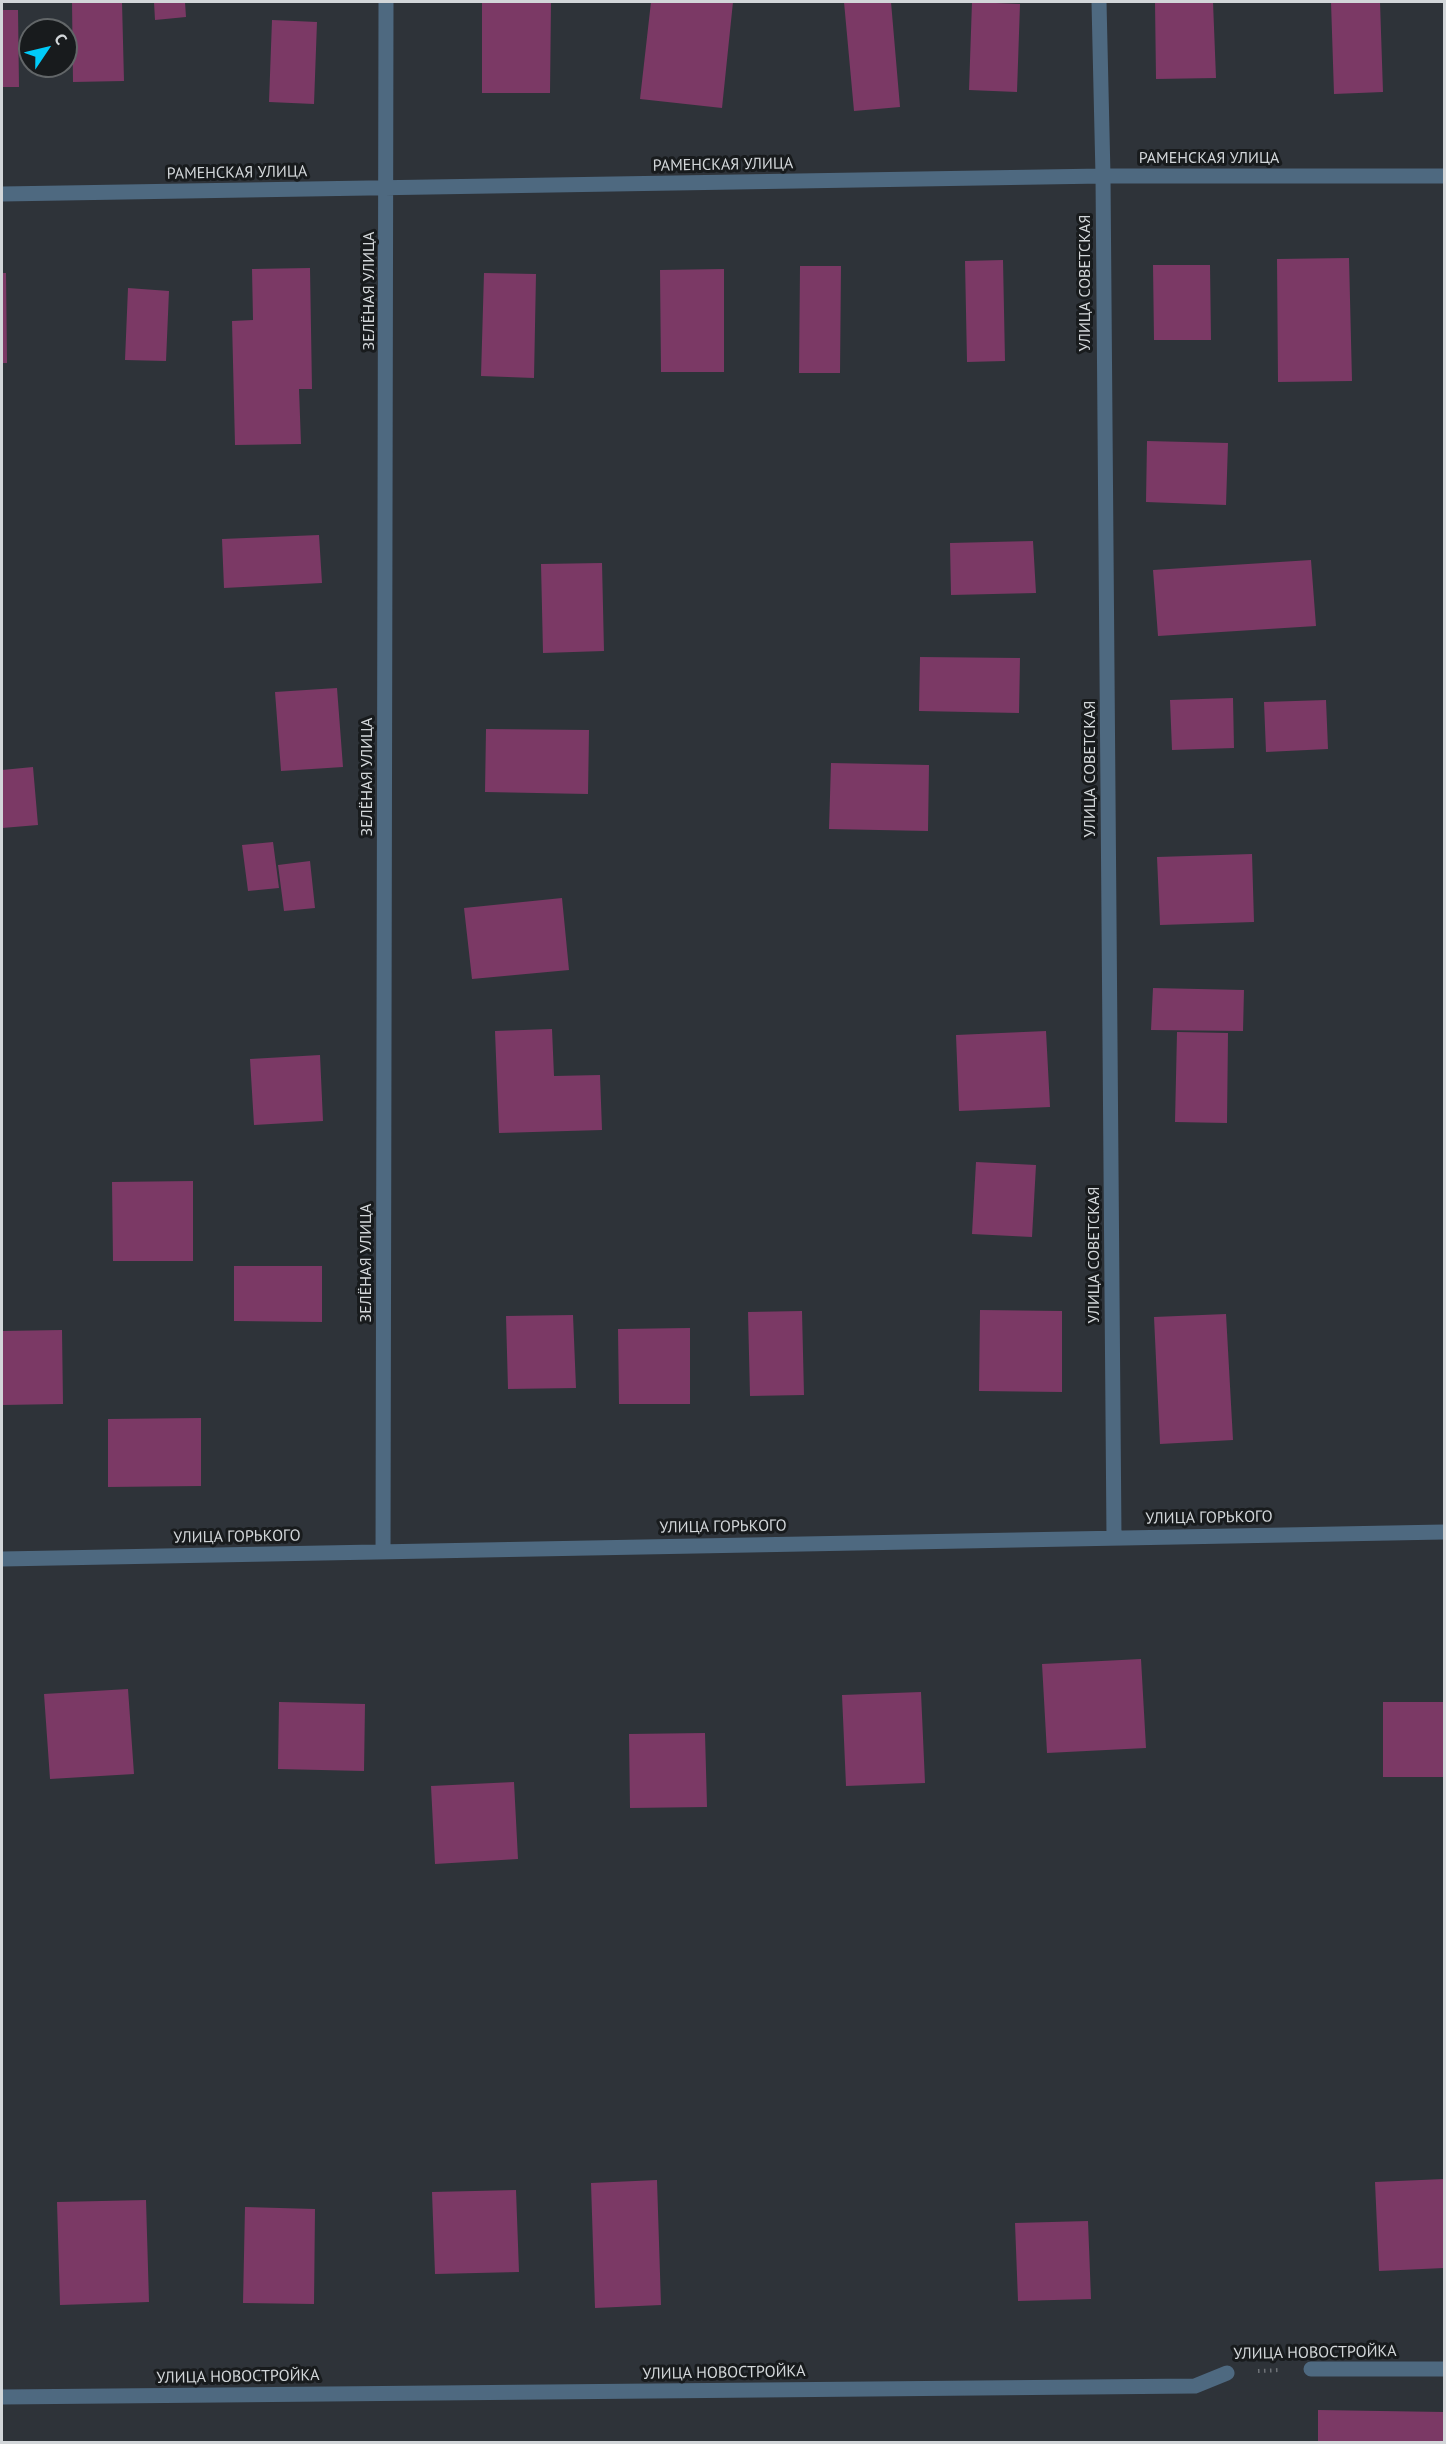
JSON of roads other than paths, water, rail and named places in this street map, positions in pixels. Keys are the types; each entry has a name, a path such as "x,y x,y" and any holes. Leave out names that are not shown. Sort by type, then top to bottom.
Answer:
{"street":[{"name":"ЗЕЛЁНАЯ УЛИЦА","path":"383,1552 387,2"},
{"name":"УЛИЦА СОВЕТСКАЯ","path":"1099,2 1114,1537"},
{"name":"РАМЕНСКАЯ УЛИЦА","path":"2,194 1102,176 1444,176"},
{"name":"УЛИЦА ГОРЬКОГО","path":"2,1559 1444,1532"},
{"name":"УЛИЦА НОВОСТРОЙКА","path":"1311,2369 1444,2368"},
{"name":"УЛИЦА НОВОСТРОЙКА","path":"2,2397 1196,2386 1227,2373"}]}
